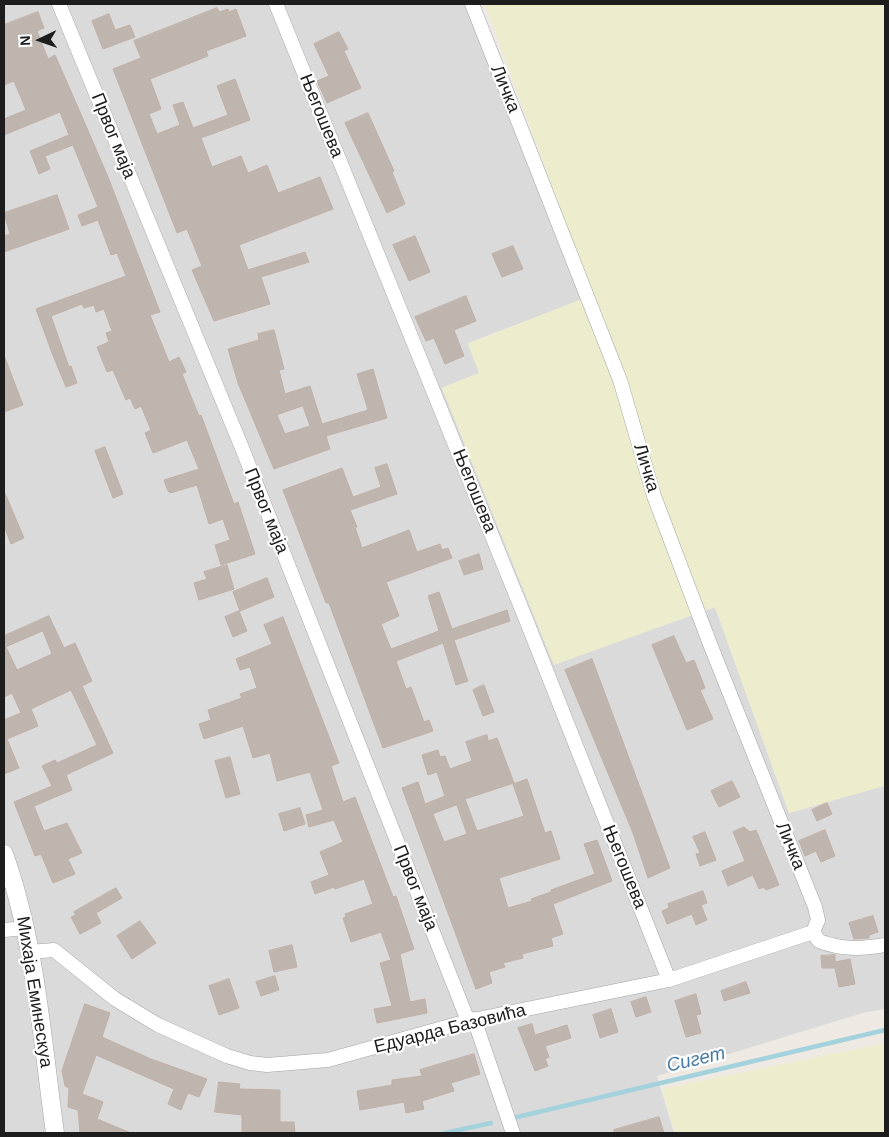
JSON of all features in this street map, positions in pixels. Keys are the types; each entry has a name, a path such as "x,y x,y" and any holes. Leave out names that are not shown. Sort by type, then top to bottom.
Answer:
{"street":[{"name":"Првог маја","path":"59,4 246,458 471,1020 513,1133"},
{"name":"Његошева","path":"276,4 529,626 669,980"},
{"name":"Личка","path":"472,4 620,380 654,496 710,644 815,907 818,920 813,932"},
{"name":"Михаја Еминескуа","path":"4,854 26,928 55,1133"},
{"path":"4,930 26,928"},
{"name":"Едуарда Базовића","path":"30,952 54,950 115,998 158,1025 227,1056 250,1063 288,1064 328,1060 471,1020 669,980 813,932"},
{"path":"813,932 819,941 838,947 859,949 885,945"}],"shaded area":[{"path":"4,4 478,4 592,296 468,343 479,373 442,388 554,664 715,607 789,813 885,785 885,1009 866,1012 657,1076 674,1133 4,1133"}],"green space":[{"path":"485,4 885,4 885,787 789,813 715,607 554,665 442,388 479,373 468,344 592,295"},
{"path":"885,1043 885,1133 675,1133 662,1089"}],"building":[{"path":"217,8 219,12 228,9 229,12 236,9 246,36 206,51 208,56 150,79 161,109 149,114 157,134 180,125 173,105 183,102 193,128 228,115 217,86 235,79 250,120 201,138 212,167 241,156 248,173 267,165 278,193 320,177 333,209 239,245 248,270 305,252 309,262 261,277 270,304 214,321 192,270 202,266 187,229 177,233 113,69 141,58 134,41"},
{"path":"38,12 44,28 37,31 48,59 55,55 108,177 160,312 150,315 169,362 179,357 186,372 182,374 199,416 201,415 234,504 238,502 255,554 221,565 215,545 230,540 223,519 209,524 197,485 170,493 168,491 164,480 199,469 187,440 153,453 145,433 151,430 141,406 135,409 130,398 126,400 113,370 107,372 97,347 109,342 106,333 112,331 104,309 96,312 94,305 84,308 82,304 51,316 69,367 71,366 77,383 66,387 52,353 36,309 126,276 117,253 111,255 98,220 82,226 78,215 98,207 73,145 45,156 50,169 39,174 30,151 69,135 60,112 4,135 4,119 26,110 14,81 4,85 4,25"},
{"path":"109,14 115,30 130,25 135,37 103,49 92,21"},
{"path":"339,32 348,49 344,51 361,88 327,103 317,81 329,76 314,44"},
{"path":"368,113 394,171 392,172 405,204 387,213 345,123"},
{"path":"57,195 69,229 4,252 4,236 10,234 4,213"},
{"path":"415,236 430,272 409,281 393,245"},
{"path":"513,246 523,269 502,277 492,254"},
{"path":"466,296 476,321 454,330 464,356 445,364 434,338 426,341 415,317"},
{"path":"274,330 284,369 279,370 285,394 310,386 322,424 368,410 357,374 373,369 387,418 326,436 330,449 274,469 238,383 228,349 259,340 258,334","holes":["303,406 310,426 285,434 277,415"]},
{"path":"4,359 23,405 4,412"},
{"path":"105,447 123,494 113,498 95,451"},
{"path":"387,464 397,494 350,510 357,527 355,527 362,548 409,530 417,552 440,544 442,550 448,548 452,558 386,582 399,616 381,624 391,649 439,631 428,596 439,592 452,629 507,610 510,621 454,640 468,681 456,685 443,643 396,661 406,689 411,687 424,722 429,720 433,731 383,748 329,603 326,603 283,490 342,468 353,497 381,487 375,468"},
{"path":"4,491 24,538 11,544 4,526"},
{"path":"479,554 483,569 464,575 459,561"},
{"path":"227,565 234,589 199,600 194,583 207,579 204,572"},
{"path":"267,578 274,597 240,611 233,592"},
{"path":"239,611 247,631 233,637 225,617"},
{"path":"49,616 64,648 75,643 92,681 82,686 113,753 66,775 72,790 34,806 44,831 67,823 82,853 68,859 75,874 53,883 41,854 35,856 14,802 52,786 42,766 55,760 57,763 97,745 71,690 31,709 38,726 7,739 19,768 4,774 4,720 21,713 12,693 4,697 4,636","holes":["43,631 52,654 17,670 6,647"]},
{"path":"283,617 339,763 331,766 343,802 355,797 393,897 396,896 414,949 400,954 410,1002 425,999 427,1013 377,1023 374,1009 392,1006 380,963 391,960 381,932 351,942 343,918 346,917 345,914 373,904 364,879 315,894 311,882 329,875 320,852 343,842 334,820 309,827 306,815 323,810 310,772 277,781 270,753 253,758 243,726 204,739 199,724 211,720 208,710 242,698 240,694 257,688 250,667 240,670 236,659 272,644 264,625"},
{"path":"674,636 686,663 694,660 705,688 700,690 713,719 687,730 652,645"},
{"path":"592,659 670,868 648,878 633,833 565,670"},
{"path":"484,685 494,712 483,716 473,690"},
{"path":"487,735 488,741 497,738 514,783 465,799 477,831 524,816 513,784 527,779 545,833 551,831 560,859 499,878 508,908 532,901 531,899 551,892 551,890 595,874 584,844 597,840 612,881 553,904 563,934 551,938 553,946 522,954 523,958 503,963 505,967 489,972 492,983 476,989 402,788 418,782 425,804 445,796 437,772 428,775 422,755 438,750 440,757 445,756 450,769 472,761 466,742","holes":["457,805 467,834 444,842 433,814"]},
{"path":"230,757 240,794 226,798 215,761"},
{"path":"732,781 740,797 719,807 711,791"},
{"path":"827,803 832,814 817,821 812,810"},
{"path":"300,808 305,824 284,831 279,814"},
{"path":"744,827 750,832 756,830 779,885 766,890 764,887 759,889 753,875 728,886 722,871 745,861 733,832"},
{"path":"825,830 835,856 821,862 816,851 805,856 799,841"},
{"path":"705,832 716,860 700,866 696,854 700,853 693,837"},
{"path":"116,888 122,898 96,913 101,923 80,934 71,917 76,915 74,912"},
{"path":"703,891 707,903 701,905 707,920 696,925 692,914 667,924 662,911 669,908 668,904"},
{"path":"873,916 878,932 869,935 869,938 854,939 849,923"},
{"path":"140,921 156,943 132,959 117,936"},
{"path":"292,945 297,967 274,972 269,951"},
{"path":"835,955 835,962 850,959 855,984 839,987 835,968 822,968 821,956"},
{"path":"275,976 279,990 261,996 256,982"},
{"path":"229,979 239,1008 219,1015 209,986"},
{"path":"746,982 750,993 724,1001 721,991"},
{"path":"696,994 701,1014 696,1015 701,1033 686,1037 675,1001"},
{"path":"646,997 651,1012 636,1017 631,1002"},
{"path":"85,1004 110,1013 102,1037 151,1059 207,1079 199,1097 188,1093 181,1110 168,1104 174,1089 96,1055 82,1094 103,1102 97,1119 131,1133 80,1133 78,1110 68,1107 69,1088 65,1086 62,1071"},
{"path":"611,1009 618,1032 600,1038 593,1015"},
{"path":"532,1024 535,1035 567,1025 571,1038 545,1046 549,1057 545,1059 548,1066 535,1071 518,1028"},
{"path":"474,1054 480,1074 451,1083 454,1091 422,1101 424,1109 406,1113 404,1102 360,1110 357,1091 392,1085 392,1080 422,1076 420,1070"},
{"path":"219,1082 240,1084 239,1089 280,1090 280,1122 294,1122 295,1133 242,1133 242,1115 215,1112"},
{"path":"659,1117 664,1133 614,1133 614,1130"}],"waterway":[{"name":"Сигет","path":"513,1118 885,1030"},
{"name":"Сигет","path":"445,1133 491,1123"}]}
